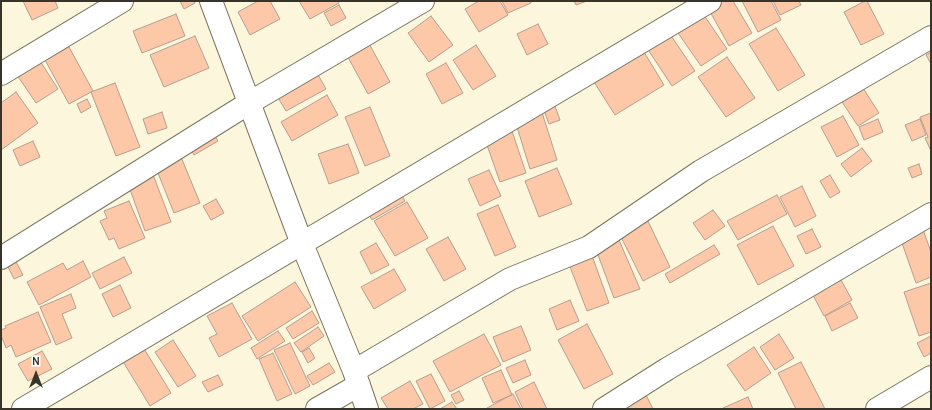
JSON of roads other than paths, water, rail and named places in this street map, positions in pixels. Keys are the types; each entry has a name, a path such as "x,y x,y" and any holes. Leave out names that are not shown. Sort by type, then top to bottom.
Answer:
{"street":[{"path":"1,74 122,1"},
{"path":"211,1 302,244 367,409"},
{"path":"1,258 249,103 423,1"},
{"path":"23,409 710,1"},
{"path":"317,409 356,378 510,279 589,247 701,171 931,37"},
{"path":"604,409 667,369 931,214"},
{"path":"877,409 931,378"}]}
